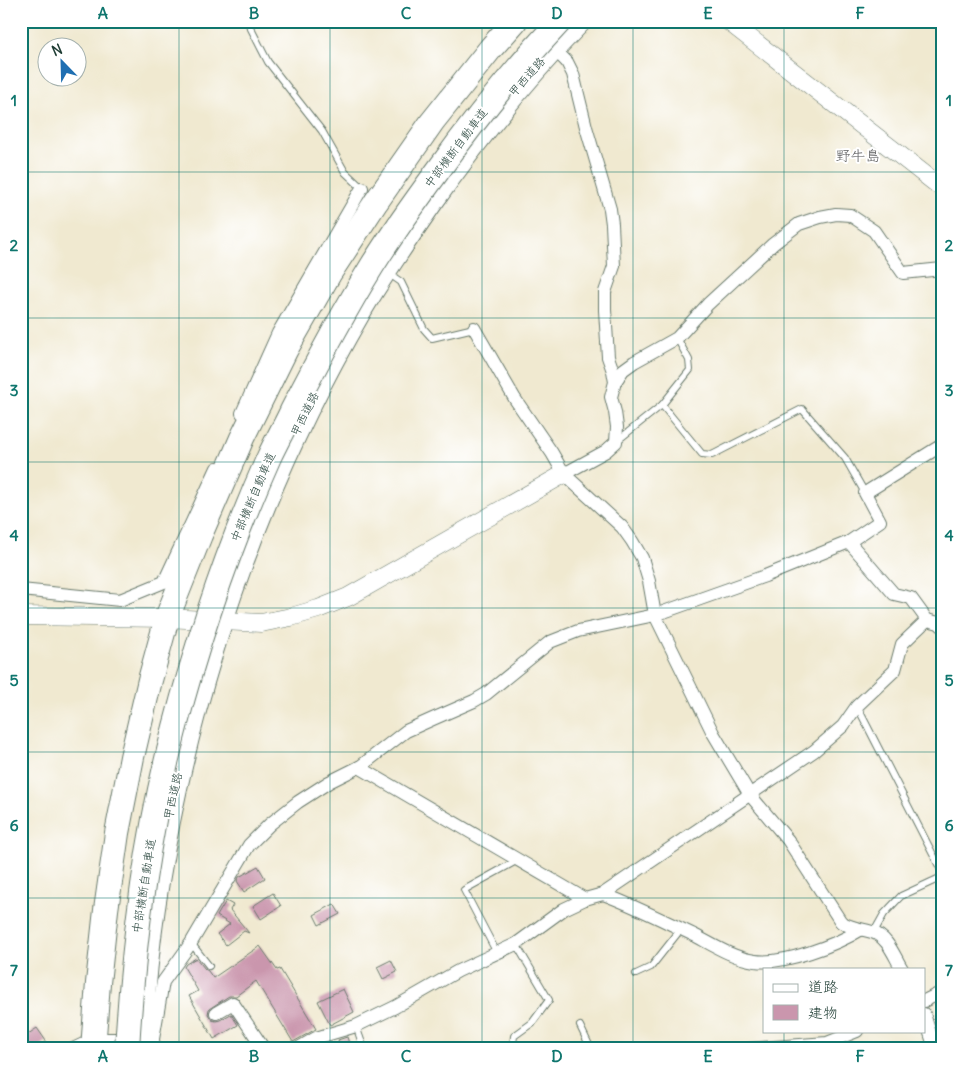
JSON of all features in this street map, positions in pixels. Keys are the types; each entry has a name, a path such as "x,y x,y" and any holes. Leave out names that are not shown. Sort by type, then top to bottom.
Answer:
{"highway":[{"path":"87,1046 98,983 106,910 132,757 167,618 200,535 242,438 286,349 329,274 369,195 515,21"},
{"name":"中部横断自動車道","path":"143,1045 129,1005 146,865 159,796 174,727 217,588 243,520 266,465 302,392 336,327 374,264 458,142 560,21"},
{"name":"甲西道路","path":"143,1045 148,938 163,841 184,748 220,621 249,539 283,458 319,384 354,320 418,220 459,161 505,102 579,21"}],"street":[{"path":"728,21 942,188"},
{"path":"553,48 567,62 573,74 586,128 610,209 614,266 606,292 605,310 608,357 615,382"},
{"path":"21,590 120,600 164,582 278,333 369,195"},
{"path":"21,616 167,618 261,623 318,610 348,597 606,450 616,442 617,427 611,397 615,382 623,370 677,338 708,304 773,244 799,224 836,214 850,215 874,231 903,272 942,269"},
{"path":"474,328 515,399 564,474 622,527 632,541 642,558 649,581 655,615 712,733 750,795 788,840 841,922 850,927 874,932 886,941 901,968"},
{"path":"87,1046 143,1045 163,982 192,943 250,845 270,824 298,802 329,782 359,767 406,731 474,702 550,642 578,631 655,615 765,576 849,542 880,521 865,493 942,445"},
{"path":"849,542 894,594 911,598 927,620 939,622 942,626"},
{"path":"297,1049 316,1038 356,1026 395,1007 458,971 516,944 564,909 585,899 603,894 750,795 814,751 843,726 857,706 895,670 902,644 927,620"},
{"path":"359,767 585,899"},
{"path":"603,894 648,912 732,954 754,961 770,961 814,950 850,937 860,930"},
{"path":"926,999 942,992"},
{"path":"216,1013 232,1003 264,1049"},
{"path":"926,1020 935,1049"},
{"path":"747,1049 827,1043 854,1032"}],"lane":[{"path":"247,21 268,62 322,131 346,172 369,195"},
{"path":"934,21 942,27"},
{"path":"384,271 401,282 424,329 432,338 474,328"},
{"path":"616,442 662,405 690,370 689,360 677,338"},
{"path":"662,405 702,454 712,455 802,408 845,458 865,493"},
{"path":"857,706 942,872"},
{"path":"497,953 464,890 518,860"},
{"path":"874,932 884,914 901,896 942,876"},
{"path":"636,974 651,967 681,929"},
{"path":"192,943 209,966"},
{"path":"510,1049 514,1036 532,1023 548,1000 516,944"},
{"path":"356,1026 364,1049"},
{"path":"580,1026 590,1049"}],"building":[{"path":"258,866 265,878 244,892 237,881 239,877"},
{"path":"273,893 281,906 261,919 253,906"},
{"path":"226,901 233,905 230,910 249,933 244,931 226,945 217,934 230,924 217,916"},
{"path":"334,904 340,914 319,925 314,915"},
{"path":"260,946 277,970 280,969 316,1029 293,1042 256,981 236,996 229,996 209,1009 208,1014 212,1020 220,1020 231,1014 238,1025 214,1039 189,996 198,991 184,967 196,958 213,978"},
{"path":"391,960 397,972 383,979 377,967"},
{"path":"343,989 354,1012 330,1025 318,1001"},
{"path":"37,1028 46,1041 36,1049 21,1049 21,1039"},
{"path":"347,1037 350,1047 342,1049 338,1040"}],"district":[{"name":"野牛島","path":"858,156"}]}
